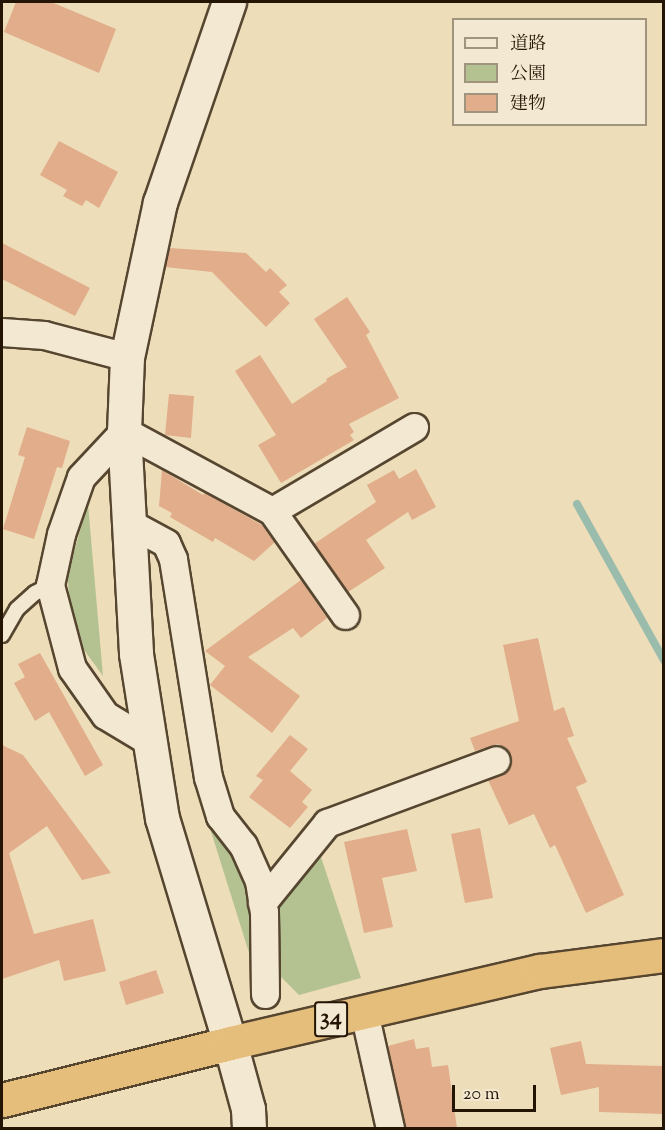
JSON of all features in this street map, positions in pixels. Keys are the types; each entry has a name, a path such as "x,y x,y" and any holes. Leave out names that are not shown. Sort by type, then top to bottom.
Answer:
{"highway":[{"name":"34","path":"2,1100 230,1043 540,971 663,955"}],"street":[{"path":"229,2 160,202 127,357 124,431 136,654 162,818 230,1043 248,1109 249,1128"},
{"path":"6,329 44,335 127,357"},
{"path":"272,511 414,427"},
{"path":"124,431 272,511 345,615"},
{"path":"124,431 81,477 61,534 50,585 72,668 105,715 150,742"},
{"path":"129,523 166,543 173,560 208,777 220,816 243,844 259,880 265,994"},
{"path":"262,903 327,823 496,760"},
{"path":"364,1012 390,1128"}],"lane":[{"path":"2,635 17,609 35,593 50,585"}],"green space":[{"path":"88,504 103,676 74,636 67,575"},
{"path":"203,806 249,874 256,975"},
{"path":"320,854 361,978 299,995 277,973 274,910"}],"building":[{"path":"16,2 51,2 116,29 99,73 4,32"},
{"path":"59,141 118,172 99,208 86,200 82,206 63,196 67,190 40,175"},
{"path":"2,243 90,288 75,316 2,279"},
{"path":"169,248 246,253 266,272 270,268 287,285 279,292 290,303 266,327 212,272 165,267"},
{"path":"347,297 370,332 366,335 399,398 349,424 354,432 350,435 354,440 281,483 258,445 276,435 235,371 260,355 292,404 327,381 326,379 347,367 314,319"},
{"path":"169,394 194,396 191,438 165,435"},
{"path":"27,427 70,441 62,468 57,467 34,539 3,529 25,457 18,455"},
{"path":"416,469 436,507 412,520 408,512 366,540 385,568 348,592 314,544 376,502 367,485 394,470 399,479"},
{"path":"162,470 203,495 205,493 262,525 275,542 254,561 215,538 213,542 170,517 172,513 159,506"},
{"path":"301,580 327,618 301,638 293,628 248,657 300,696 272,733 210,685 225,666 205,651"},
{"path":"538,638 554,711 564,707 574,736 567,738 587,782 576,787 624,895 586,913 555,845 550,848 534,814 509,825 488,780 508,770 512,762 510,754 506,748 498,744 475,751 470,738 519,721 503,645"},
{"path":"40,653 103,765 85,776 49,712 35,721 14,683 25,677 18,664"},
{"path":"290,735 308,749 290,771 312,790 302,802 308,807 290,828 249,797 263,780 256,776"},
{"path":"2,745 23,755 111,873 82,880 47,826 9,853 34,934 93,919 106,971 64,981 59,960 2,979"},
{"path":"480,828 493,898 465,903 451,834"},
{"path":"407,829 417,871 382,878 393,927 364,933 344,842"},
{"path":"156,970 164,993 126,1005 119,982"},
{"path":"414,1039 416,1049 429,1047 432,1067 448,1065 457,1128 405,1128 388,1046"},
{"path":"581,1041 586,1064 663,1066 663,1114 599,1112 599,1087 561,1095 550,1048"}],"waterway":[{"path":"577,504 664,660"}]}
